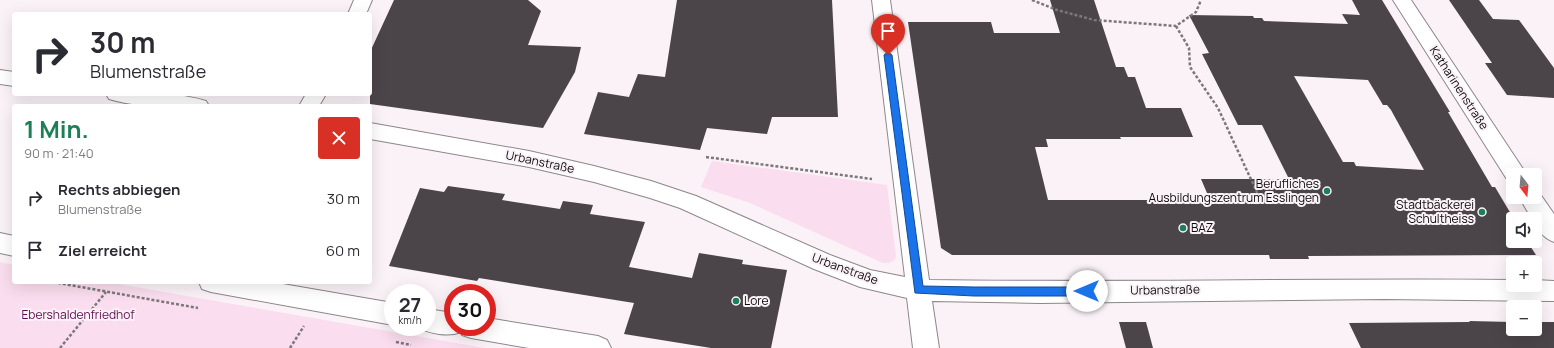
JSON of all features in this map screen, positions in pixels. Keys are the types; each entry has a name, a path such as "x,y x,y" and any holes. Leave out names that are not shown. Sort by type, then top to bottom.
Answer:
{"street":[{"path":"358,12 363,0"},
{"path":"881,0 926,348"},
{"name":"Katharinenstraße","path":"1402,0 1511,168"},
{"path":"0,77 12,79"},
{"path":"130,96 185,104"},
{"name":"Urbanstraße","path":"372,132 455,145 529,159 594,174 651,190 688,202 822,262 869,280 918,290 1040,292 1384,288 1554,291"},
{"path":"1535,204 1554,233"},
{"path":"0,243 12,246"},
{"path":"222,284 384,312"},
{"path":"496,331 598,348"}],"path":[{"path":"1032,0 1057,10 1094,20 1176,26 1196,12 1201,0"},
{"path":"1176,26 1189,48 1190,67 1218,108 1261,200"},
{"path":"706,157 872,179"},
{"path":"60,348 106,292"}],"green space":[{"path":"712,161 887,185 896,257 891,262 883,263 750,203 701,187"},
{"name":"Ebershaldenfriedhof","path":"0,262 12,265 12,284 118,284 384,330 384,336 416,336 485,348 0,348"}],"building":[{"path":"394,0 528,0 541,11 528,45 581,47 575,72 543,128 370,104 370,96 372,96 372,48"},
{"path":"677,0 832,0 838,117 772,117 767,134 707,128 700,150 584,134 598,92 629,97 638,74 665,77"},
{"path":"1050,0 1094,0 1116,67 1124,67 1128,77 1135,77 1146,108 1181,108 1193,137 1046,139 1048,147 1035,147 1048,200 1210,200 1201,179 1289,179 1262,125 1238,125 1202,54 1209,53 1189,15 1253,16 1254,18 1262,18 1264,21 1348,24 1342,14 1360,15 1352,0 1382,0 1450,112 1448,112 1492,187 1495,187 1510,212 1506,212 1506,248 1532,248 1536,255 1308,256 1309,259 1270,259 1269,255 952,255 941,248 908,22 991,22 994,33 1060,33","holes":["1294,76 1368,80 1383,105 1387,105 1391,110 1424,170 1356,166 1354,162 1343,162"]},
{"path":"1449,0 1479,0 1493,19 1519,20 1554,68 1554,98 1507,95 1485,63 1492,63"},
{"path":"448,186 505,194 502,200 560,209 563,201 593,205 590,214 645,222 629,267 692,278 699,253 743,260 742,264 787,270 771,348 711,348 624,334 634,303 479,278 477,281 389,266 420,188 444,192"},
{"path":"1469,321 1506,322 1506,336 1542,336 1542,322 1554,322 1554,348 1361,348 1349,323 1470,322"},
{"path":"1119,322 1146,322 1153,348 1126,348"}],"place":[{"name":"Berufliches Ausbildungszentrum Esslingen","path":"1327,191"},
{"name":"Stadtbäckerei Schultheiss","path":"1482,212"},
{"name":"BAZ","path":"1183,228"},
{"name":"Lore","path":"736,301"}],"route":[{"path":"888,55 918,290 974,292 1087,291"}]}
